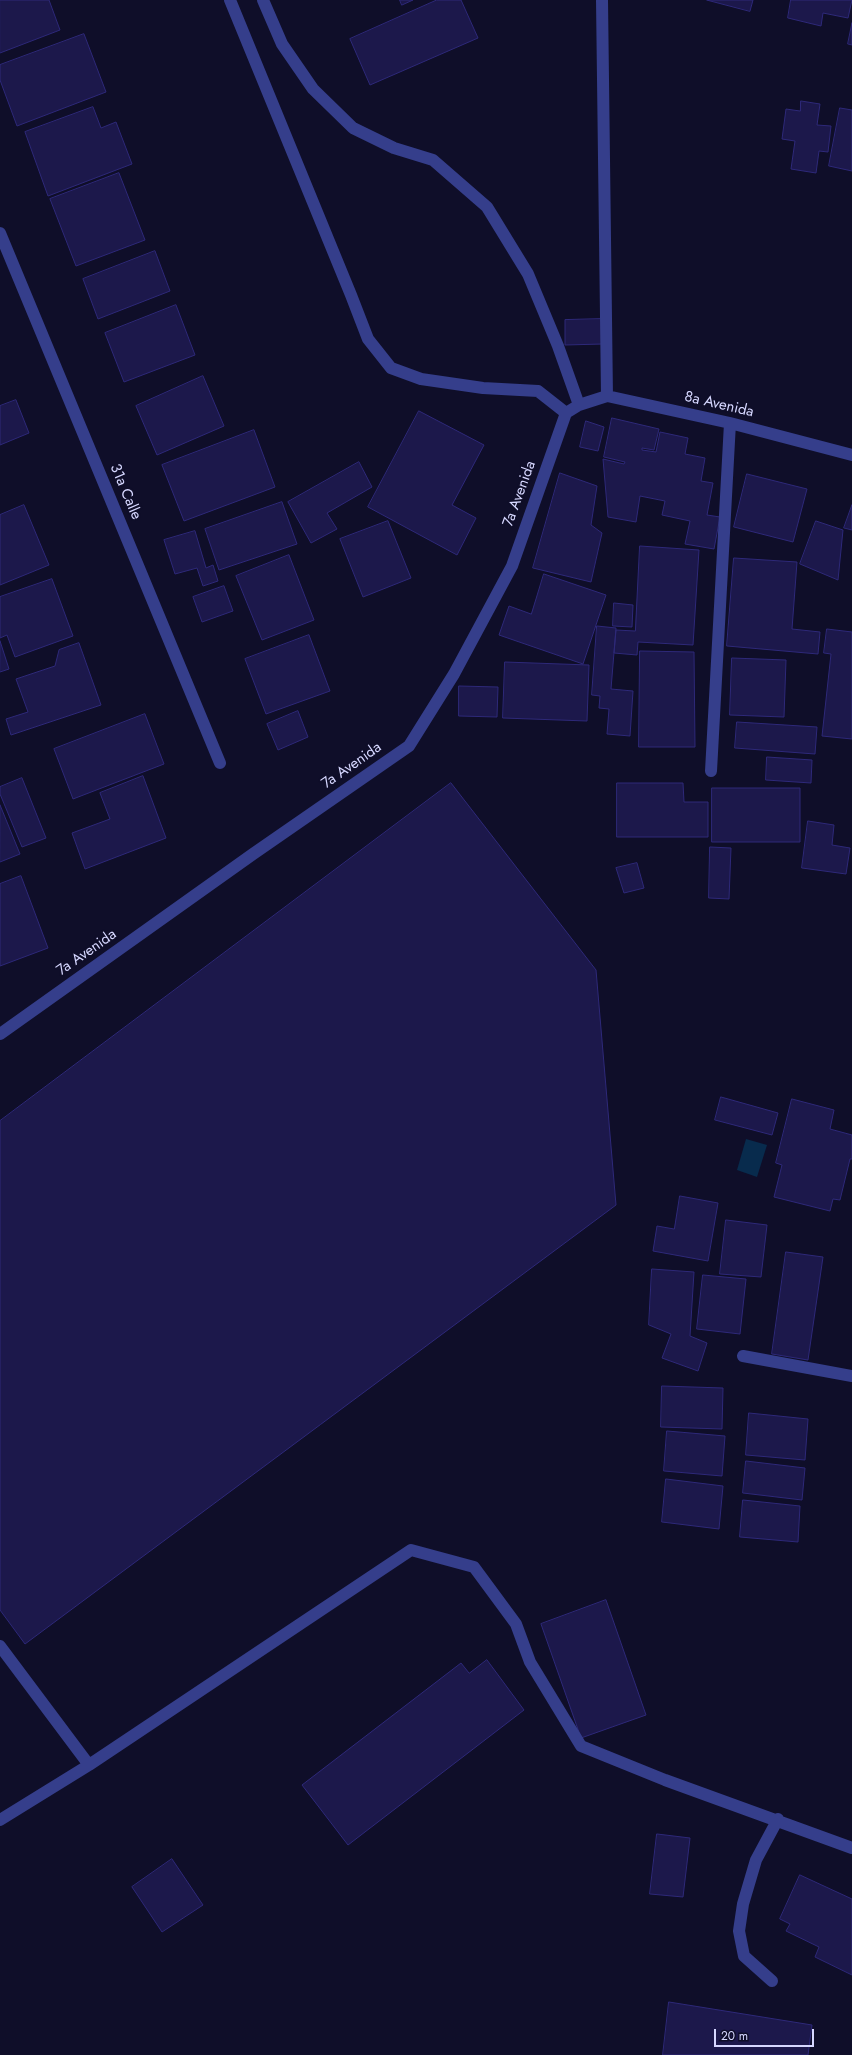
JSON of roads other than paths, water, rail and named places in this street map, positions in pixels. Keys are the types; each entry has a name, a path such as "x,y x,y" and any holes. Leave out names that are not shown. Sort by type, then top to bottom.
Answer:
{"street":[{"path":"230,0 352,295 368,339 372,345 391,368 421,379 483,388 538,391 566,413 579,405 607,396 602,0"},
{"path":"263,0 282,44 313,89 353,128 394,148 433,160 487,207 528,274 558,346 579,405"},
{"name":"31a Calle","path":"0,234 220,763"},
{"name":"8a Avenida","path":"607,396 730,423 852,455"},
{"name":"7a Avenida","path":"0,1034 253,854 409,746 454,674 512,566 566,413"},
{"path":"711,771 730,423"},
{"path":"742,1356 852,1376"},
{"path":"0,1820 88,1765 411,1550 474,1567 516,1624 530,1662 582,1746 664,1780 778,1819 852,1848"},
{"path":"0,1646 88,1765"},
{"path":"772,1981 744,1956 740,1931 743,1904 756,1860 778,1819"}],"water":[{"path":"746,1139 767,1145 757,1177 737,1170"}]}
